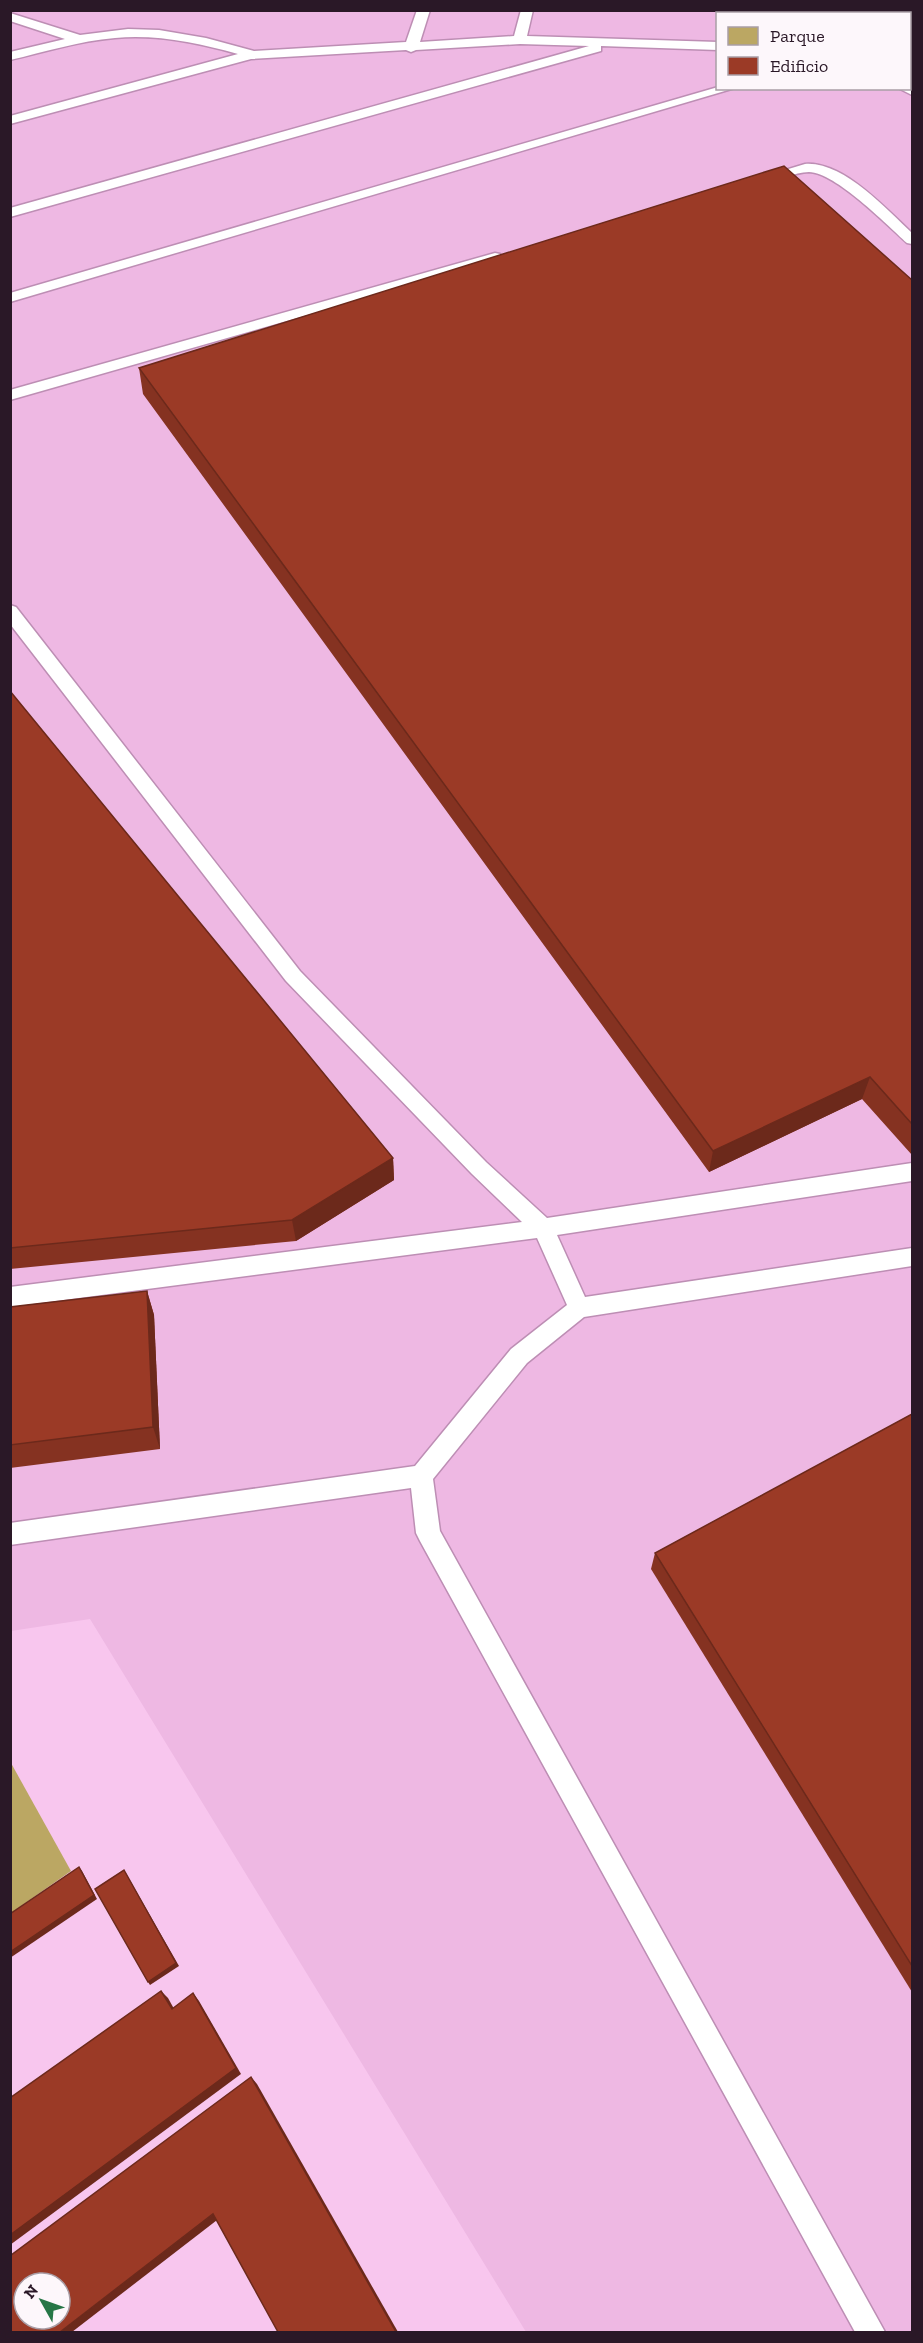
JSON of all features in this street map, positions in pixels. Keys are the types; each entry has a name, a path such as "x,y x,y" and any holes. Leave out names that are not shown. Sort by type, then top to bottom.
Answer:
{"lane":[{"path":"411,48 424,10"},
{"path":"520,40 526,10"},
{"path":"10,17 81,40"},
{"path":"10,56 81,40 128,33 208,42 251,55"},
{"path":"10,120 251,55 411,48 520,40 716,46"},
{"path":"10,213 617,43"},
{"path":"10,298 722,90"},
{"path":"752,184 809,168 819,171 846,183 912,240"},
{"path":"10,394 513,252"},
{"path":"10,611 293,976 479,1168 543,1228 579,1308"},
{"path":"10,1297 543,1228 912,1172"},
{"path":"10,1534 422,1476 519,1356 579,1308 912,1257"},
{"path":"422,1476 429,1533 871,2332"}],"shaded area":[{"path":"11,11 912,11 912,2332 526,2332 90,1619 11,1631"}],"green space":[{"path":"11,1763 71,1871 10,1913"}],"building":[{"path":"784,166 912,280 912,1124 870,1077 713,1151 139,368"},
{"path":"10,691 393,1158 292,1220 10,1248"},
{"path":"147,1291 153,1427 10,1445 10,1307"},
{"path":"912,1414 912,1966 655,1553"},
{"path":"79,1867 94,1895 10,1952 10,1914"},
{"path":"124,1870 176,1963 148,1982 95,1889"},
{"path":"161,1991 172,2009 193,1993 236,2068 10,2235 10,2098"},
{"path":"251,2077 396,2332 278,2332 213,2214 72,2323 72,2271 12,2271 12,2331 61,2331 10,2332 10,2256"}]}
